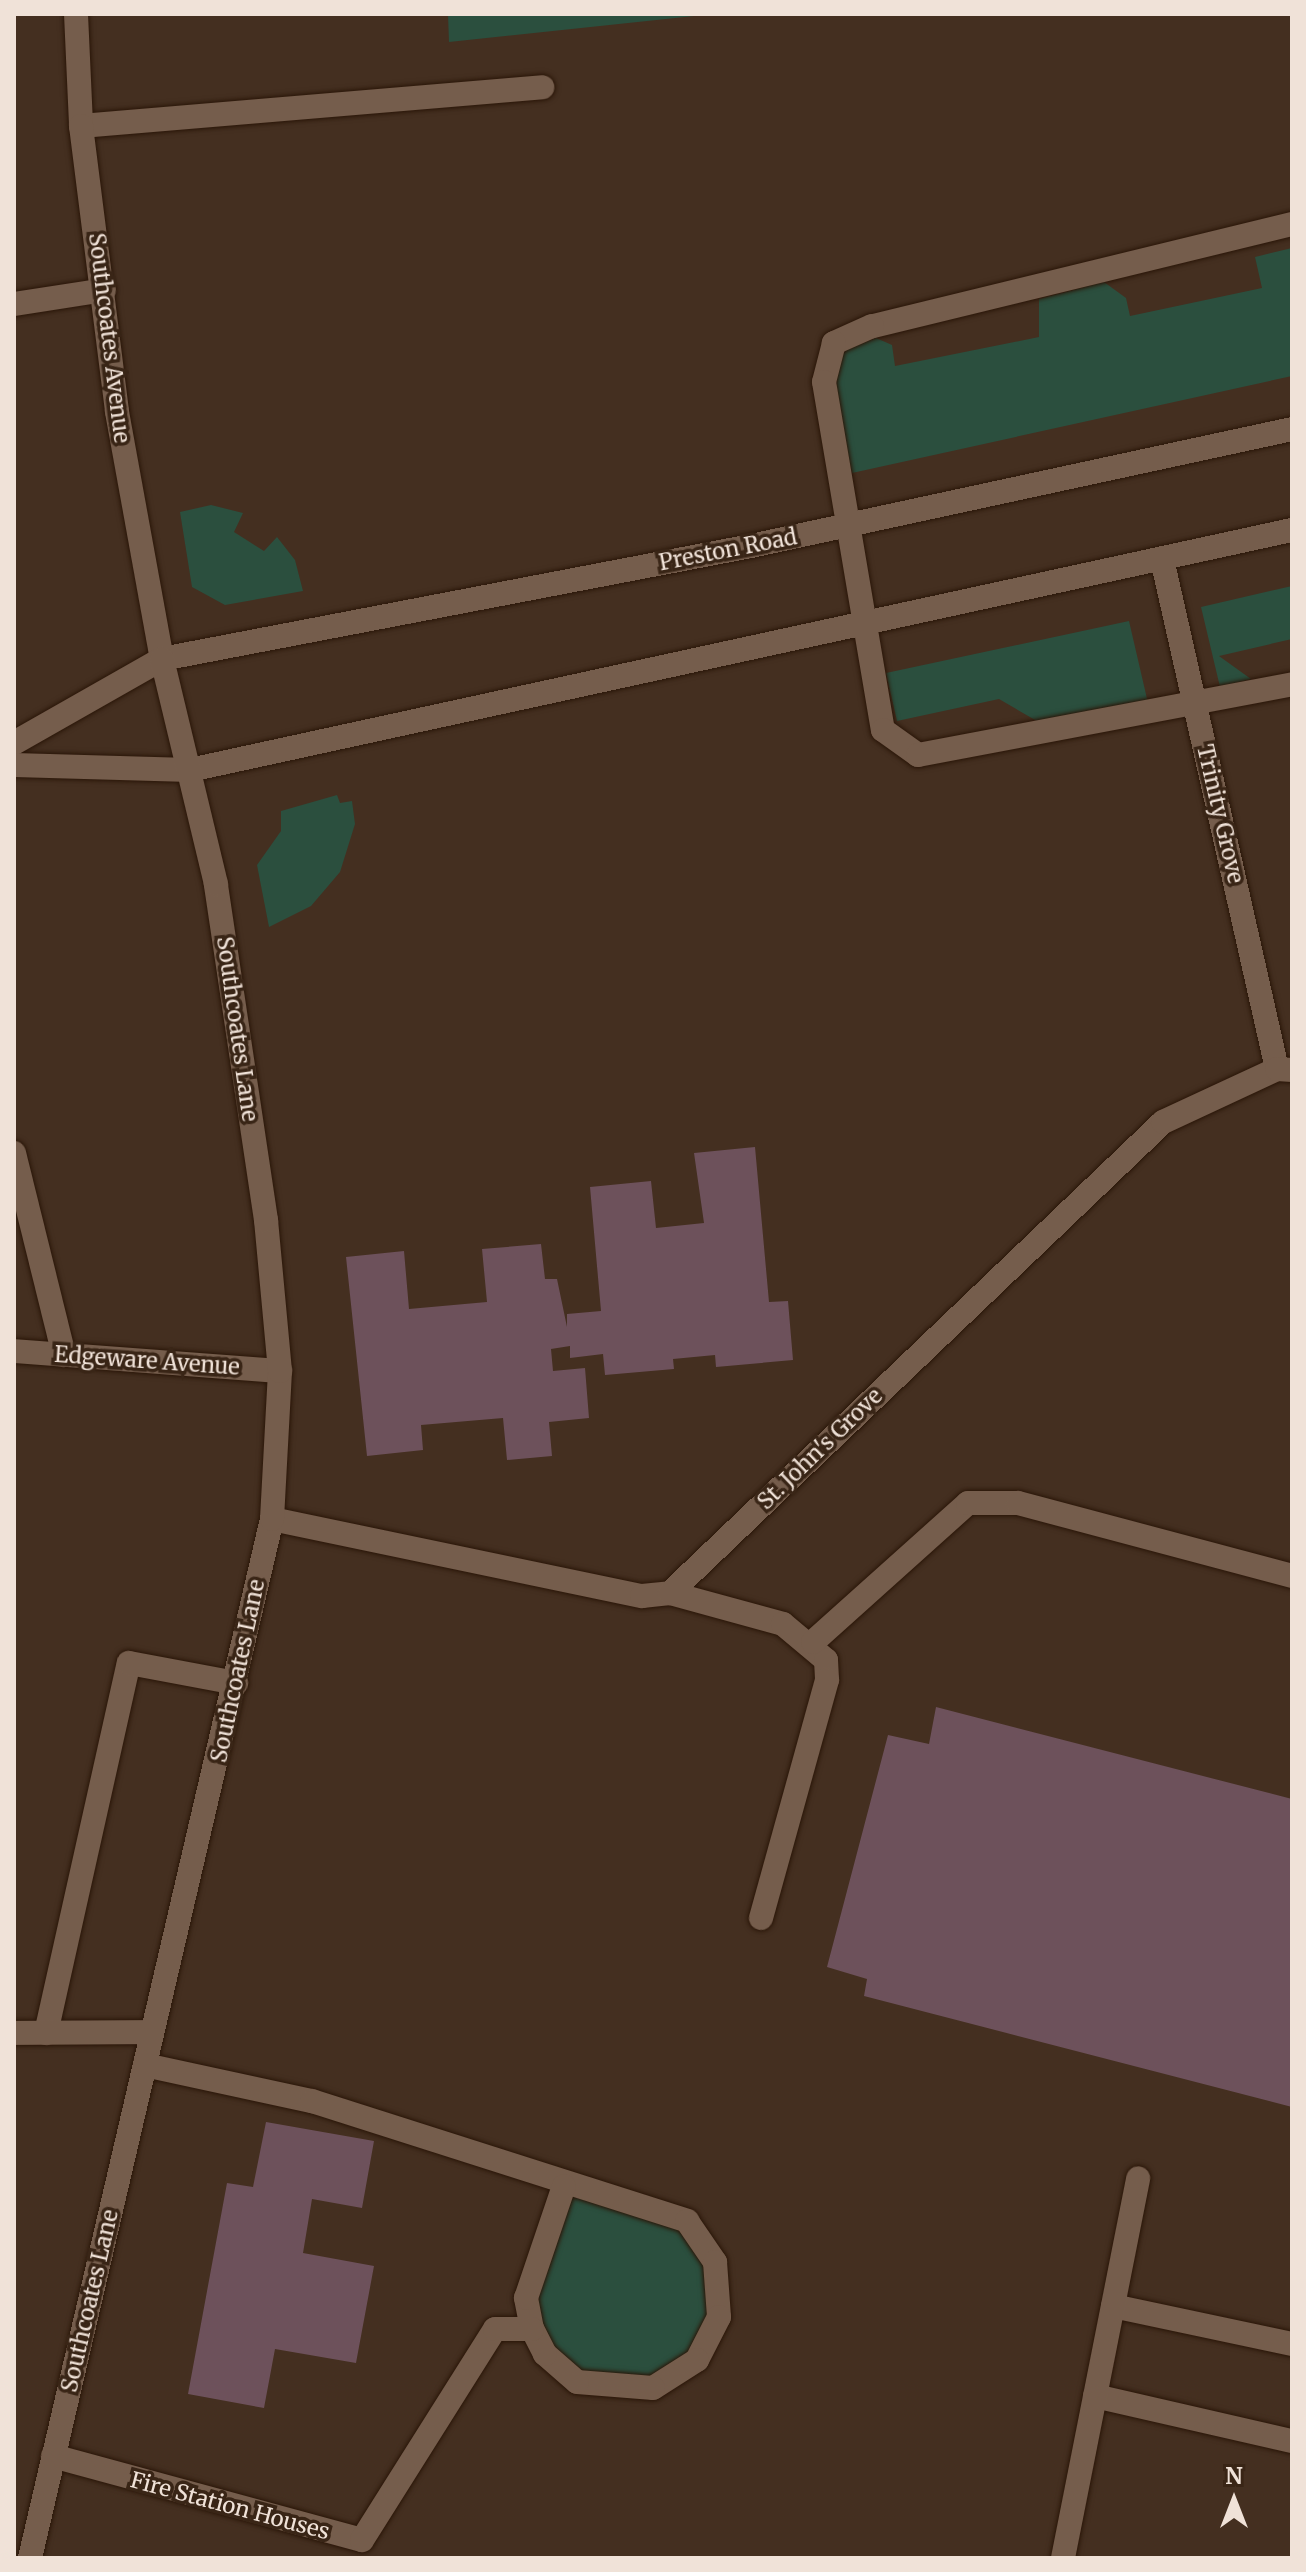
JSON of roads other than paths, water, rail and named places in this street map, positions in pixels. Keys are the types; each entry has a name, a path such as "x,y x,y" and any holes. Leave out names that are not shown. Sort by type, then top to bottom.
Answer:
{"street":[{"name":"Southcoates Avenue","path":"76,14 81,126 117,412 162,659"},
{"path":"81,126 542,87"},
{"path":"1292,224 872,326 834,343 824,382 883,730 918,755 1195,705 1292,684"},
{"path":"14,304 104,290"},
{"name":"Preston Road","path":"162,659 849,524 1292,429"},
{"path":"14,765 190,770 1292,530"},
{"name":"Trinity Grove","path":"1162,559 1285,1070"},
{"path":"14,743 162,659"},
{"name":"Southcoates Lane","path":"30,2558 145,2065 149,2032 236,1683 272,1519 280,1371 239,1037 190,770 162,659"},
{"name":"St. John's Grove","path":"670,1593 1163,1122 1285,1070"},
{"path":"14,1153 64,1355"},
{"name":"Edgeware Avenue","path":"14,1351 280,1371"},
{"path":"813,1642 968,1503 1018,1503 1292,1576"},
{"path":"272,1519 642,1596 670,1593 783,1624 813,1642 826,1660 827,1680 761,1918"},
{"path":"46,2033 129,1663 236,1683"},
{"path":"14,2033 149,2032"},
{"path":"145,2065 312,2101 564,2186 687,2221 715,2262 719,2317 697,2360 653,2388 577,2382 545,2354 532,2329 526,2298 564,2186"},
{"path":"1063,2558 1138,2178"},
{"path":"1113,2306 1292,2344"},
{"name":"Fire Station Houses","path":"53,2456 362,2540 495,2329 532,2329"},
{"path":"1095,2396 1292,2441"}]}
